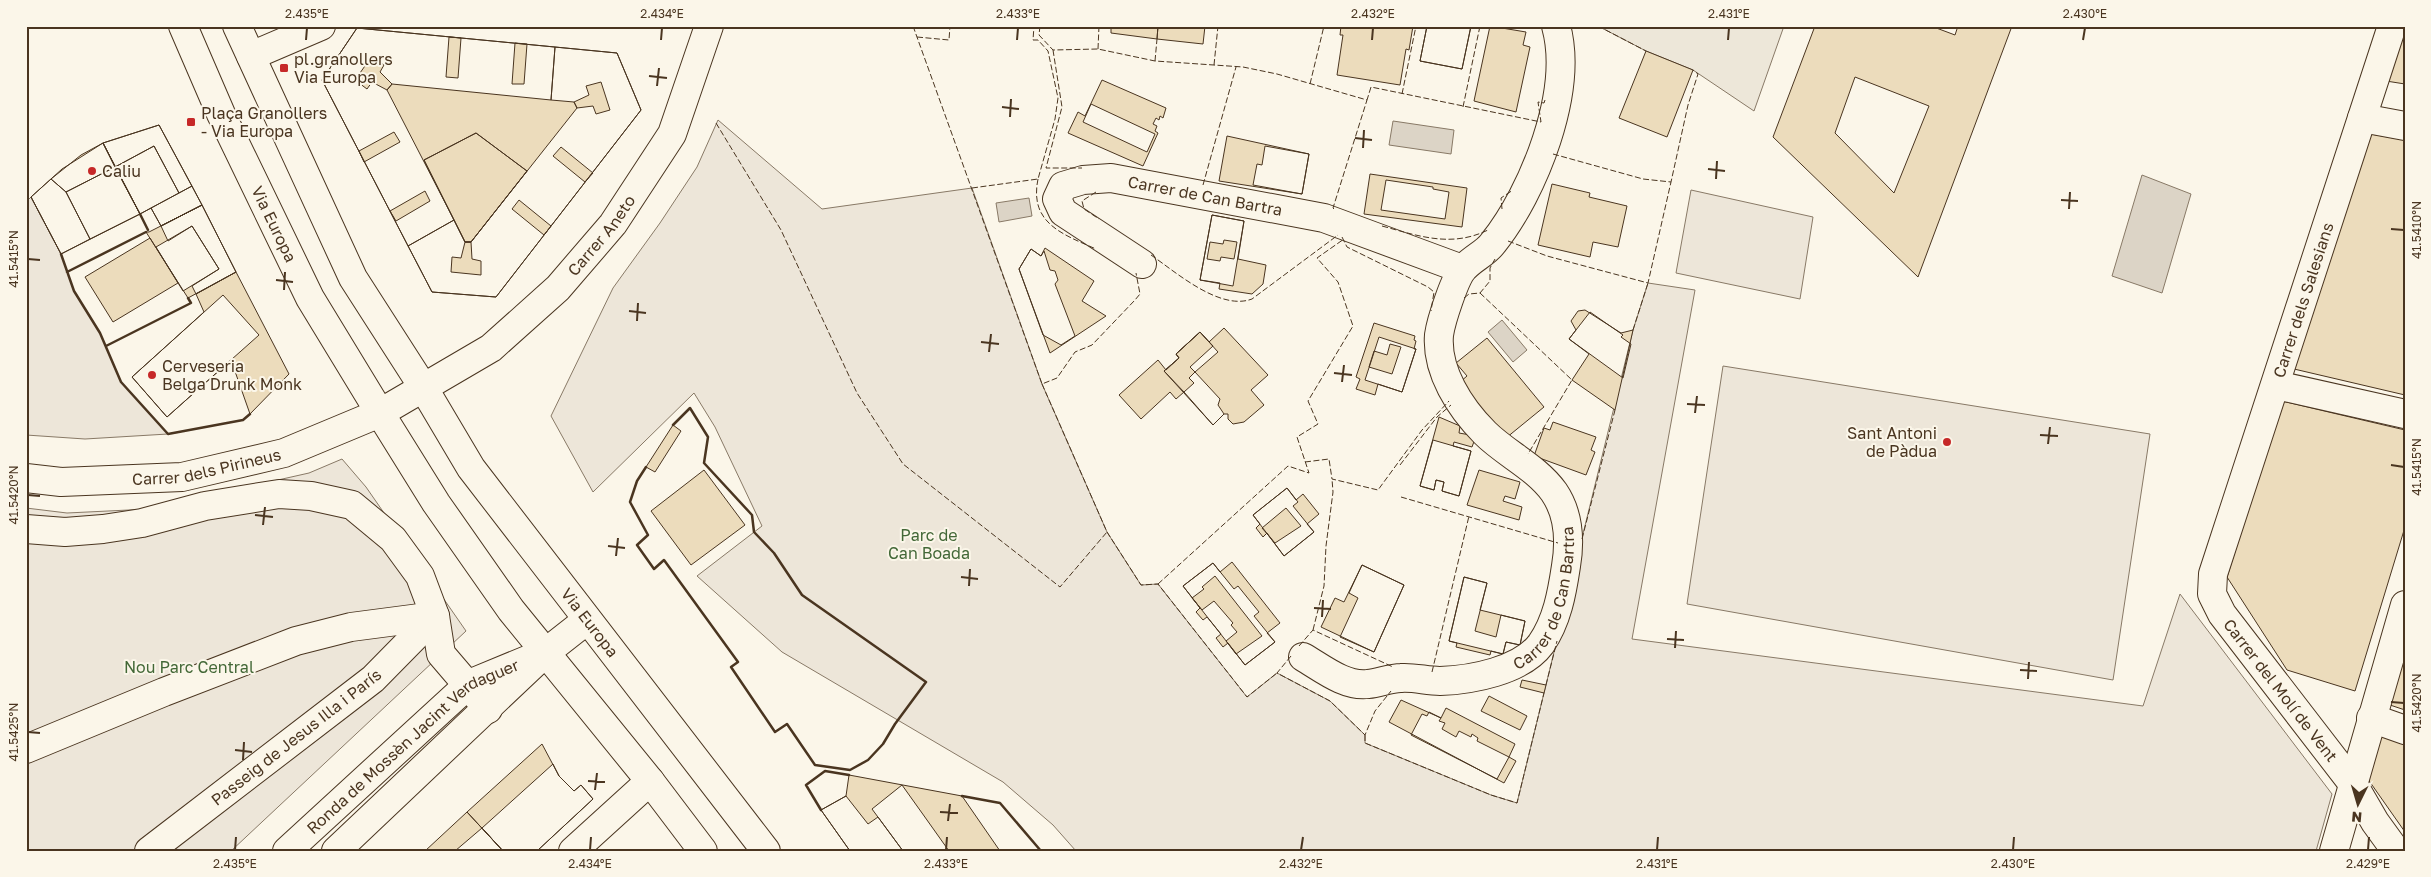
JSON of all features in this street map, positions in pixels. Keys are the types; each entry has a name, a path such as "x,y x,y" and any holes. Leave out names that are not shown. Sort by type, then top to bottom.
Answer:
{"street":[{"name":"Via Europa","path":"183,26 221,114 310,298 436,503 511,610 650,781 703,851"},
{"name":"Via Europa","path":"237,26 353,278 472,468 586,620 694,754 766,851"},
{"path":"251,56 322,26"},
{"name":"Carrer Aneto","path":"423,387 491,348 558,288 613,224 672,134 709,26"},
{"name":"Carrer de Can Bartra","path":"1303,657 1346,681 1366,685 1402,678 1432,681 1463,680 1492,674 1518,662 1540,645 1555,618 1563,590 1570,543 1562,508 1554,493 1534,470 1485,433 1471,415 1448,381 1439,354 1439,334 1444,314 1462,269 1492,244 1520,203 1542,154 1556,108 1559,64 1556,26"},
{"name":"Carrer dels Salesians","path":"2213,574 2392,26"},
{"path":"2362,118 2405,126"},
{"name":"Carrer de Can Bartra","path":"1142,264 1063,212 1057,199 1063,186 1083,180 1111,178 1306,214 1324,218 1462,269"},
{"path":"2276,385 2405,414"},
{"path":"380,414 423,387"},
{"name":"Carrer dels Pirineus","path":"26,478 61,482 182,477 234,466 298,449 380,414"},
{"path":"26,529 65,532 104,529 142,523 205,506 279,494 312,496 352,505 393,539 420,576 435,616 441,654 488,709"},
{"name":"Carrer del Molí de Vent","path":"2213,574 2212,594 2222,614 2353,784 2374,822 2396,851"},
{"path":"2334,851 2405,605"},
{"path":"26,749 164,692 296,641 351,627 435,616"},
{"name":"Passeig de Jesus Illa i París","path":"149,851 373,679 435,616"},
{"name":"Ronda de Mossèn Jacint Verdaguer","path":"336,851 545,653 586,620"},
{"name":"Ronda de Mossèn Jacint Verdaguer","path":"287,851 468,684 545,653"},
{"path":"2371,718 2405,730"},
{"path":"573,851 650,781"}],"green space":[{"name":"Parc de Can Boada","path":"718,120 822,209 972,188 1042,384 1107,532 1141,585 1158,584 1247,697 1277,673 1330,701 1365,735 1365,743 1491,795 1517,803 1633,330 1648,283 1695,290 1632,639 2143,706 2180,594 2332,794 2316,851 1076,851 1053,825 1003,782 782,652 697,576 762,526 715,427 694,393 593,492 551,416 613,288 660,223 697,167"},
{"path":"1691,190 1813,217 1800,299 1676,273"},
{"path":"31,197 61,254 74,291 100,333 121,382 168,434 85,439 26,435 26,202"},
{"path":"1723,366 2150,434 2113,680 1687,604"},
{"name":"Nou Parc Central","path":"342,459 366,487 466,631 231,851 26,851 26,508 67,513 149,509 309,473"}],"shaded area":[{"path":"1598,26 1784,26 1754,111 1693,70 1646,51"},
{"path":"1393,121 1454,130 1451,154 1389,145"},
{"path":"2142,175 2191,194 2162,293 2112,276"},
{"path":"1029,198 1032,216 999,222 996,203"},
{"path":"1502,320 1527,350 1513,362 1488,332"}],"building":[{"path":"1111,26 1158,26 1157,39 1111,33"},
{"path":"1158,26 1205,26 1203,44 1157,39"},
{"path":"1341,26 1413,26 1409,50 1406,49 1400,85 1337,75 1343,35 1340,35"},
{"path":"1427,26 1471,26 1462,69 1420,61"},
{"path":"1427,26 1471,26 1462,69 1420,61"},
{"path":"1490,26 1526,32 1523,45 1530,47 1516,112 1474,101"},
{"path":"1815,26 1931,26 1955,35 1958,26 2012,26 1918,277 1773,137","holes":["1855,77 1929,106 1894,193 1835,133"]},
{"path":"2405,26 2405,84 2386,81"},
{"path":"357,28 617,53 641,110 496,297 432,292 322,80","holes":["476,133 527,171 471,242 465,242 424,160"]},
{"path":"357,28 555,47 551,100 392,84 387,90 454,220 408,246 322,80"},
{"path":"449,37 461,38 458,78 446,77"},
{"path":"515,43 527,44 524,84 512,84"},
{"path":"555,47 617,53 641,110 496,297 432,292 408,246 454,220 465,242 471,242 577,108 574,102 551,100"},
{"path":"1646,51 1693,70 1667,137 1619,118"},
{"path":"372,56 384,65 380,72 392,84 387,90 372,82 367,89 355,80"},
{"path":"1102,80 1166,108 1163,118 1160,116 1159,120 1156,118 1153,124 1157,126 1155,131 1158,133 1143,166 1068,133 1078,112 1085,116"},
{"path":"601,82 610,110 596,114 593,106 577,108 574,102 589,95 586,86"},
{"path":"1091,104 1155,134 1147,152 1083,122"},
{"path":"159,125 192,186 179,193 154,146 115,167 103,143"},
{"path":"159,125 202,205 161,226 151,208 140,214 103,143"},
{"path":"394,132 400,142 364,162 359,151"},
{"path":"476,133 527,171 471,242 465,242 424,160"},
{"path":"2371,134 2405,140 2405,395 2294,369"},
{"path":"1227,136 1309,154 1302,194 1219,181"},
{"path":"103,143 115,167 66,192 51,179 81,155"},
{"path":"103,143 140,214 61,254 31,197 62,169"},
{"path":"154,146 179,193 140,214 115,167"},
{"path":"1265,146 1309,154 1302,194 1253,185 1257,164 1262,165"},
{"path":"561,147 593,173 585,182 553,156"},
{"path":"115,167 140,214 90,239 66,192"},
{"path":"1370,174 1467,188 1462,227 1364,214"},
{"path":"51,179 66,192 90,239 61,254 31,197"},
{"path":"1386,180 1433,187 1433,189 1449,192 1445,219 1381,210"},
{"path":"1552,184 1590,193 1589,197 1627,206 1618,247 1593,242 1590,257 1538,245"},
{"path":"192,186 202,205 161,226 151,208"},
{"path":"425,191 430,201 396,221 390,211"},
{"path":"519,200 551,226 544,235 512,209"},
{"path":"202,205 236,272 196,294 192,286 219,269 192,226 168,241 161,226"},
{"path":"202,205 236,272 188,298 146,232"},
{"path":"1212,215 1244,221 1233,286 1200,280"},
{"path":"1212,215 1244,221 1238,259 1266,265 1263,284 1252,294 1219,289 1220,283 1200,280"},
{"path":"192,226 219,269 183,291 156,247"},
{"path":"150,238 178,283 113,322 85,277"},
{"path":"1224,240 1237,242 1234,259 1221,257 1220,261 1207,259 1210,242 1223,244"},
{"path":"465,242 471,242 472,259 481,261 481,275 451,272 452,257 461,258"},
{"path":"1045,248 1094,281 1082,301 1106,316 1050,353 1019,269 1031,249 1041,256"},
{"path":"1031,249 1041,256 1044,251 1050,270 1055,271 1058,280 1055,284 1075,336 1061,345 1043,335 1019,269"},
{"path":"236,272 289,374 250,414 231,360 167,417 132,377 204,312 196,294"},
{"path":"223,295 259,335 167,417 132,377"},
{"path":"1585,310 1621,333 1633,330 1615,410 1572,380 1589,354 1569,339 1576,330 1571,321 1578,311"},
{"path":"1590,312 1623,335 1621,337 1631,344 1623,378 1569,339"},
{"path":"1374,323 1415,336 1414,349 1416,349 1402,392 1378,384 1375,395 1356,389 1360,379 1356,377"},
{"path":"1224,328 1268,375 1251,390 1264,405 1244,422 1233,424 1228,419 1228,414 1224,414 1213,425 1184,392 1176,399 1170,392 1141,419 1119,395 1158,360 1166,370 1179,358 1176,354 1200,332 1209,342"},
{"path":"1200,332 1213,346 1190,367 1195,372 1189,378 1194,383 1184,392 1164,371 1179,358 1176,354"},
{"path":"1200,332 1218,352 1195,372 1220,399 1218,405 1224,414 1213,425 1164,371 1179,358 1176,354"},
{"path":"1379,337 1416,349 1402,392 1365,380"},
{"path":"1487,338 1544,407 1506,438 1460,382 1467,376 1456,363"},
{"path":"1390,344 1401,347 1392,374 1369,367 1374,351 1387,355"},
{"path":"2282,401 2405,430 2405,527 2355,691 2287,670 2227,577"},
{"path":"1439,417 1460,426 1459,433 1476,436 1472,447 1454,442 1453,446 1471,451 1459,496 1442,491 1444,482 1436,480 1434,490 1420,486"},
{"path":"1553,422 1596,437 1591,450 1595,452 1586,475 1534,456 1544,428 1550,430"},
{"path":"673,425 681,431 655,472 646,467"},
{"path":"1433,440 1471,451 1459,496 1442,491 1444,482 1436,480 1434,490 1420,486"},
{"path":"704,470 745,525 691,565 651,511"},
{"path":"1479,470 1520,482 1515,499 1505,496 1503,501 1522,507 1519,520 1467,505"},
{"path":"1287,488 1298,502 1293,506 1314,532 1284,556 1253,515"},
{"path":"1287,488 1296,500 1303,494 1319,514 1307,524 1314,532 1284,556 1267,533 1263,537 1256,528 1260,524 1253,515"},
{"path":"1286,508 1301,526 1275,543 1262,528"},
{"path":"1232,562 1280,623 1267,633 1275,642 1245,665 1228,643 1223,647 1216,638 1221,634 1207,617 1203,620 1196,612 1200,608 1183,586 1213,563 1220,572"},
{"path":"1213,563 1234,589 1238,586 1259,612 1254,616 1275,642 1245,665 1183,586"},
{"path":"1362,565 1404,585 1374,652 1340,637 1358,598 1349,593"},
{"path":"1362,565 1404,585 1374,652 1321,627 1335,598 1344,602"},
{"path":"1215,576 1262,636 1236,654 1226,641 1237,632 1231,625 1233,623 1214,601 1202,610 1192,598 1204,589 1202,587"},
{"path":"1464,577 1487,583 1475,631 1496,637 1501,615 1525,621 1520,645 1506,642 1503,654 1449,641"},
{"path":"1464,577 1487,583 1480,610 1525,621 1520,645 1506,642 1503,654 1491,651 1490,655 1456,647 1457,643 1449,641"},
{"path":"2405,647 2405,710 2387,704"},
{"path":"1522,680 1546,685 1544,693 1520,687"},
{"path":"1489,696 1527,716 1520,730 1481,711"},
{"path":"1401,700 1441,718 1446,708 1515,744 1509,757 1516,761 1504,783 1389,722"},
{"path":"1429,712 1441,718 1439,721 1445,723 1442,729 1456,737 1459,731 1471,737 1472,734 1478,738 1477,741 1509,757 1497,779 1411,735 1422,714 1427,716"},
{"path":"2380,730 2405,739 2405,832 2365,775"},
{"path":"542,744 559,776 574,791 581,785 593,799 537,851 503,851 467,812"},
{"path":"553,764 559,776 574,791 581,785 593,799 537,851 503,851 482,828"},
{"path":"849,775 962,796 1000,851 850,851 821,810 846,796"},
{"path":"902,785 949,851 903,851 872,809"},
{"path":"846,796 868,824 878,817 903,851 850,851 821,810"},
{"path":"467,812 503,851 425,851"},
{"path":"482,828 503,851 455,851"}],"fence":[{"path":"913,26 1042,384 1057,378 1075,352 1092,345 1135,300 1140,294 1136,273"},
{"path":"917,37 949,40 950,26"},
{"path":"972,188 1038,179 1055,119 1058,98 1048,51 1038,40 1033,40 1034,26"},
{"path":"1040,26 1039,35 1053,50 1098,49 1155,61 1243,67 1277,74 1367,100 1371,87 1541,122 1538,102 1544,103 1545,100"},
{"path":"1098,49 1099,26"},
{"path":"1214,65 1218,26"},
{"path":"1310,84 1324,26"},
{"path":"1402,94 1416,26"},
{"path":"1463,107 1480,26"},
{"path":"1598,26 1646,51"},
{"path":"1155,61 1157,39"},
{"path":"1053,50 1062,107 1046,168 1082,168"},
{"path":"1203,185 1236,67"},
{"path":"1553,154 1643,179 1671,182 1688,105 1698,74 1693,70"},
{"path":"1334,209 1367,100"},
{"path":"716,123 781,230 857,393 903,464 1060,587 1107,532"},
{"path":"1038,179 1038,206 1043,217 1060,232 1096,249"},
{"path":"1508,241 1547,256 1648,283 1671,182"},
{"path":"1502,209 1501,198 1513,190"},
{"path":"1096,192 1082,201 1084,209 1099,219"},
{"path":"1382,226 1422,236 1448,239 1461,238 1488,230"},
{"path":"1151,255 1199,288 1226,300 1240,301 1252,299 1338,235"},
{"path":"1342,237 1347,247 1428,287 1434,292 1431,311"},
{"path":"1158,584 1288,466 1309,473 1297,437 1318,424 1308,401 1353,326 1338,282 1317,258 1344,239"},
{"path":"1464,298 1469,294 1480,293 1490,281 1490,268 1495,259"},
{"path":"1633,330 1648,283"},
{"path":"1480,293 1572,380 1528,454"},
{"path":"1042,384 1107,532 1141,585 1158,584 1247,697 1277,673"},
{"path":"1305,462 1329,459 1332,479 1378,490 1422,430 1449,401"},
{"path":"1400,465 1437,417 1451,405"},
{"path":"1582,539 1615,410"},
{"path":"1313,630 1324,586 1326,546 1333,492 1332,479"},
{"path":"1401,497 1558,543"},
{"path":"1432,672 1469,516"},
{"path":"1299,646 1313,630 1393,667"},
{"path":"1546,685 1557,641"},
{"path":"1291,656 1277,673 1330,701 1365,735 1375,711 1391,691"},
{"path":"1365,735 1365,743 1491,795 1517,803 1544,693"}],"wall":[{"path":"140,214 148,230"},
{"path":"67,272 146,232"},
{"path":"61,254 74,291 100,333 121,382 168,434 243,420 250,414"},
{"path":"106,346 191,303 188,298"},
{"path":"646,467 637,481 630,502 648,535 637,545 654,569 664,560 738,662 731,667 775,732 787,724 815,765 850,770 868,760 883,744 895,724 926,682 802,595 774,553 754,532 752,515 704,463 708,437 690,408 673,425"},
{"path":"821,810 806,785 825,771 849,775"},
{"path":"962,796 1000,803 1041,851"}],"place":[{"name":"pl.granollers Via Europa","path":"284,68"},
{"name":"Plaça Granollers - Via Europa","path":"191,122"},
{"name":"Caliu","path":"92,171"},
{"name":"Cerveseria Belga Drunk Monk","path":"152,375"},
{"name":"Sant Antoni de Pàdua","path":"1947,442"}]}
